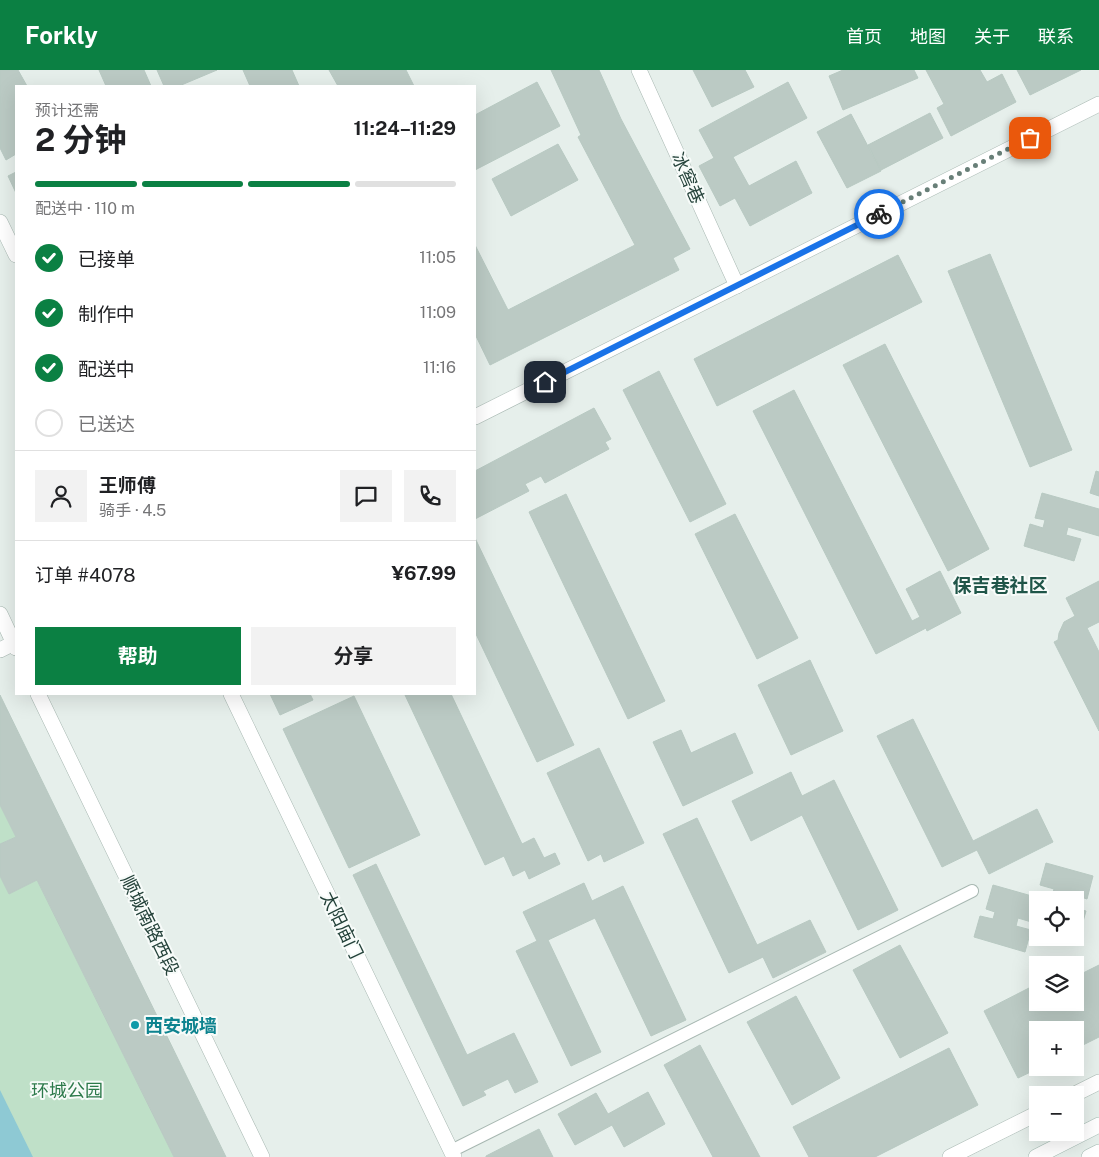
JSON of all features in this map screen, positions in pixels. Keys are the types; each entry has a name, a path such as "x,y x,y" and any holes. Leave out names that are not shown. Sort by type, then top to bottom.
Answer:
{"street":[{"name":"冰窖巷","path":"639,70 737,286"},
{"path":"476,416 1099,104"},
{"path":"0,222 15,253"},
{"path":"0,614 15,643"},
{"path":"0,650 15,645"},
{"name":"顺城南路西段","path":"38,695 262,1157"},
{"name":"太阳庙门","path":"231,695 452,1154"},
{"path":"1084,1090 1099,1082"},
{"path":"950,1157 1029,1118"},
{"path":"1036,1157 1099,1125"},
{"path":"1090,1157 1099,1152"}],"lane":[{"path":"452,1154 972,891"}],"green space":[{"path":"0,805 16,837 0,844"},
{"name":"环城公园","path":"0,876 9,894 37,880 174,1157 0,1157"}],"water":[{"path":"0,1090 33,1157 0,1157"}],"building":[{"path":"0,70 18,70 26,85 15,85 15,155 6,160 0,148"},
{"path":"99,70 144,70 151,85 106,85"},
{"path":"157,70 217,70 181,85 164,85"},
{"path":"243,70 292,70 299,85 250,85"},
{"path":"329,70 406,70 414,85 337,85"},
{"path":"551,70 599,70 621,119 690,249 673,258 679,270 490,365 476,336 476,247 508,310 635,245 578,137 581,135"},
{"path":"693,70 745,70 754,87 712,107"},
{"path":"843,70 914,70 918,78 843,110 829,76"},
{"path":"926,70 980,70 987,82 1002,74 1016,102 951,136 937,108 944,104"},
{"path":"1017,70 1081,70 1030,95"},
{"path":"537,82 560,126 476,169 476,114"},
{"path":"788,82 807,118 733,157 749,186 796,161 812,193 750,226 735,198 720,206 699,166 714,158 699,130"},
{"path":"930,113 943,138 881,170 868,145"},
{"path":"851,114 881,171 847,188 817,132"},
{"path":"558,144 578,180 511,216 492,179"},
{"path":"15,172 15,191 8,176"},
{"path":"990,254 1072,450 1030,467 948,271"},
{"path":"898,255 922,302 717,406 694,359"},
{"path":"885,344 989,549 948,571 843,365"},
{"path":"659,371 726,504 690,522 623,390"},
{"path":"794,390 912,621 920,617 906,589 940,571 961,613 927,631 926,628 876,654 753,411"},
{"path":"594,408 611,439 605,442 609,449 545,483 541,476 525,484 529,491 476,518 476,470"},
{"path":"1096,471 1099,472 1099,496 1090,493"},
{"path":"1042,493 1099,509 1099,536 1068,527 1066,535 1081,539 1074,561 1024,546 1030,524 1043,528 1045,520 1035,518"},
{"path":"566,494 665,701 628,719 529,512"},
{"path":"735,514 798,638 757,659 695,534"},
{"path":"476,540 574,745 537,762 476,634"},
{"path":"1099,581 1099,622 1087,628 1099,652 1099,731 1054,642 1058,640 1064,622 1075,616 1066,598"},
{"path":"810,660 843,731 791,755 758,685"},
{"name":"西安城墙","path":"0,695 226,1157 174,1157 37,880 9,894 0,876 0,844 16,837 0,805"},
{"path":"270,695 310,695 313,700 280,715"},
{"path":"405,695 451,695 522,844 534,838 544,858 555,853 560,864 529,879 525,870 513,876 504,856 485,865"},
{"path":"354,696 420,835 349,868 283,729"},
{"path":"913,719 973,841 1037,809 1053,842 989,874 977,850 942,867 877,736"},
{"path":"681,730 691,753 735,733 753,773 683,806 653,742"},
{"path":"599,748 644,843 604,862 601,854 588,861 547,773"},
{"path":"791,772 802,796 834,780 898,910 858,930 802,815 751,841 732,801"},
{"path":"697,818 757,945 810,920 826,952 773,978 763,957 729,973 663,834"},
{"path":"1046,863 1093,876 1087,899 1084,898 1084,891 1053,891 1054,889 1040,885"},
{"path":"376,864 467,1055 514,1033 538,1082 515,1093 508,1079 483,1091 486,1095 463,1106 353,875"},
{"path":"584,883 592,901 623,886 686,1020 651,1036 595,918 548,940 601,1052 571,1066 516,951 537,941 523,912"},
{"path":"993,885 1029,895 1029,921 1018,918 1016,926 1029,929 1025,952 974,937 980,916 993,919 995,912 986,909"},
{"path":"900,945 948,1033 900,1058 853,970"},
{"path":"1099,965 1099,1037 1084,1044 1084,1021 1029,1021 1029,1073 1018,1078 984,1011 1029,988 1029,1011 1084,1011 1084,972"},
{"path":"796,996 840,1078 792,1105 747,1022"},
{"path":"700,1045 760,1157 713,1157 664,1065"},
{"path":"949,1048 978,1105 875,1157 809,1157 793,1127"},
{"path":"648,1092 665,1124 624,1147 612,1125 575,1145 558,1114 596,1093 608,1114"},
{"path":"539,1129 553,1157 486,1157 486,1156"}],"way so far":[{"path":"879,214 1030,138"}],"place":[{"name":"西安城墙","path":"135,1025"}],"district":[{"name":"保吉巷社区","path":"1000,585"}],"route":[{"path":"545,382 879,214"}]}
